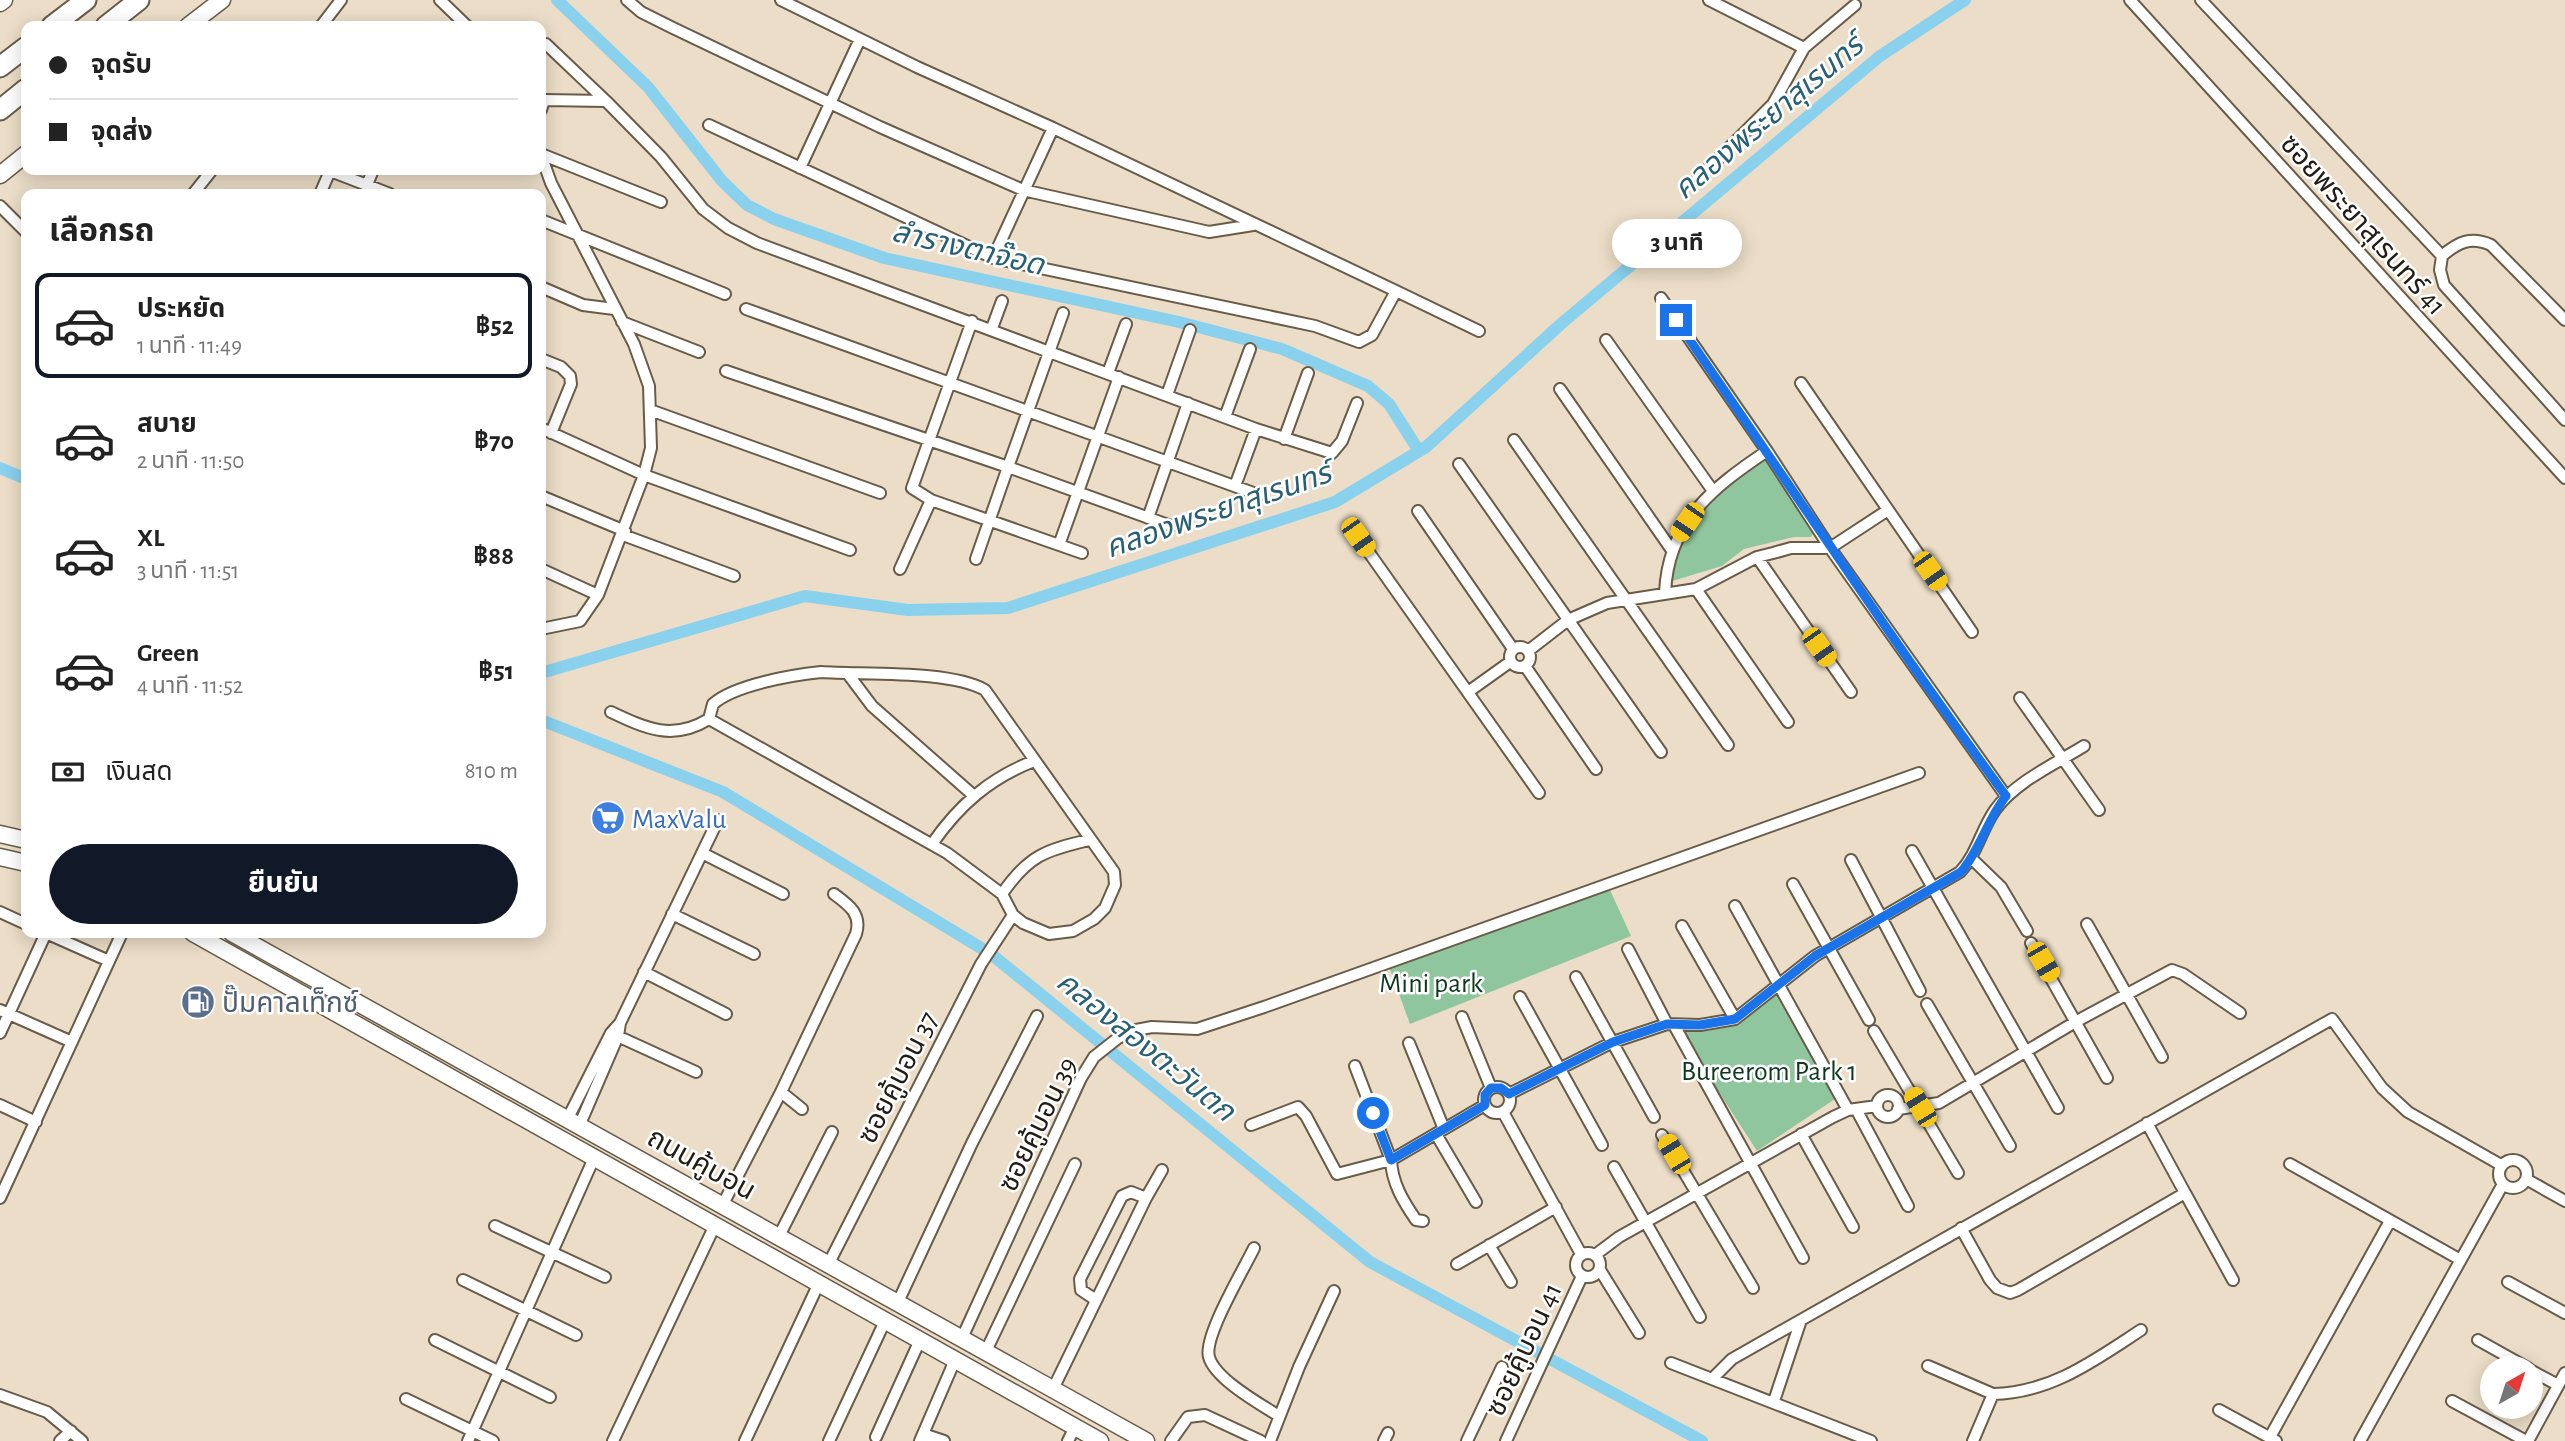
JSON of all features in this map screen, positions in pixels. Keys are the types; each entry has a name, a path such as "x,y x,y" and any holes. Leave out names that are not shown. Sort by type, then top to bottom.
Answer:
{"highway":[{"path":"59,21 86,0"},
{"path":"112,21 139,0"},
{"path":"0,67 21,51"},
{"path":"0,110 21,93"}],"main road":[{"path":"0,3 4,0"},
{"path":"195,21 222,0"},
{"path":"0,175 21,158"},
{"path":"0,834 21,839"},
{"path":"1,861 21,863"},
{"name":"ถนนคู้บอน","path":"202,938 920,1340 1072,1434 1100,1441"},
{"name":"ถนนคู้บอน","path":"241,938 1146,1441"},
{"path":"293,988 302,971"}],"street":[{"path":"325,21 341,0"},
{"path":"440,0 461,21"},
{"path":"627,0 641,12 880,127 1023,190 1209,232 1253,225"},
{"path":"781,0 1479,331"},
{"path":"1709,0 1804,48"},
{"name":"ซอยพระยาสุเรนทร์ 41","path":"2130,0 2565,478"},
{"path":"2201,0 2442,256"},
{"path":"1695,182 1773,104 1804,48 1855,5"},
{"path":"453,21 457,17"},
{"path":"800,168 860,39"},
{"path":"546,44 606,100 661,157 689,195 728,228 791,258 992,328 1256,429 1332,453 1342,441 1357,403"},
{"path":"546,102 606,100"},
{"path":"709,125 993,258 1315,326 1359,342 1372,335 1396,291"},
{"path":"993,258 1053,128"},
{"path":"546,156 661,202"},
{"path":"546,168 614,309 634,344 649,386 650,410 650,448 643,475 624,533 598,595 580,621 546,628"},
{"path":"197,189 208,175"},
{"path":"342,175 377,189"},
{"path":"367,185 371,175"},
{"path":"0,206 21,227"},
{"path":"546,222 725,294"},
{"path":"2442,256 2468,240 2478,239 2491,245 2565,320"},
{"path":"2442,256 2440,270 2444,285 2565,420"},
{"path":"546,290 583,305 614,309"},
{"path":"1661,298 1767,451 1829,548 2006,796"},
{"path":"992,328 1003,301"},
{"path":"746,309 1259,495"},
{"path":"976,559 1063,313"},
{"path":"972,321 911,485 914,491 931,500 1082,553"},
{"path":"622,322 699,352"},
{"path":"1059,545 1097,436 1126,324"},
{"path":"1167,395 1190,330"},
{"path":"1606,340 1713,491"},
{"path":"1225,417 1250,349"},
{"path":"546,361 561,367 570,376 570,384 546,430 643,475 850,550"},
{"path":"726,370 1171,526"},
{"path":"1284,439 1308,373"},
{"path":"1801,383 1972,632"},
{"path":"1560,389 1671,549"},
{"path":"1147,518 1188,403"},
{"path":"650,410 880,493"},
{"path":"1235,486 1256,429"},
{"path":"1514,440 1628,598 1728,745"},
{"path":"1665,593 1671,549 1687,522 1713,491 1767,451"},
{"path":"1459,464 1661,752"},
{"path":"546,498 624,533 734,576"},
{"path":"900,569 931,500"},
{"path":"1528,651 1568,620 1607,603 1696,589 1756,557 1791,548 1829,548 1888,510"},
{"path":"1418,511 1513,649 1510,662 1468,692"},
{"path":"1358,537 1539,793"},
{"path":"1756,557 1851,692"},
{"path":"546,571 598,595"},
{"path":"1696,589 1788,722"},
{"path":"1510,662 1516,667 1525,666 1530,659 1528,651 1521,647 1513,649"},
{"path":"1525,666 1596,769"},
{"path":"611,712 666,732 692,729 709,719 713,704 728,694 804,674 933,677 974,684 995,700 1089,840 1109,863 1115,885 1105,908 1094,919 1073,931 1049,934 1038,932 1013,915 1002,894 932,844 709,719"},
{"path":"848,674 872,706 973,795"},
{"path":"2020,698 2099,810"},
{"path":"1509,1094 1613,1042 1670,1025 1700,1025 1735,1019 1830,947 1961,872 1971,858 1987,822 2006,796 2084,746"},
{"path":"932,844 973,795 998,778 1034,761"},
{"name":"ซอยคู้บอน 39","path":"962,1338 1081,1078 1094,1057 1118,1038 1152,1027 1197,1029 1264,1007 1919,773"},
{"path":"574,1121 718,820"},
{"path":"1002,894 1031,859 1060,847 1089,840"},
{"path":"1912,851 2058,1108"},
{"path":"702,853 783,894"},
{"path":"1971,858 2001,887 2027,931"},
{"path":"1851,860 1920,991"},
{"path":"1793,884 1869,1020"},
{"path":"723,1204 780,1092 859,925 853,911 834,894"},
{"path":"1735,906 1908,1206"},
{"path":"0,912 21,922"},
{"path":"672,914 754,954"},
{"name":"ซอยคู้บอน 37","path":"829,1264 981,964 1013,915"},
{"path":"2087,925 2162,1057"},
{"path":"1682,926 1735,1019"},
{"path":"0,1032 4,1012 43,938"},
{"path":"57,938 108,961"},
{"path":"0,1198 120,938"},
{"path":"2031,943 2107,1078"},
{"path":"1628,948 1803,1258"},
{"path":"1898,1109 1897,1100 1889,1095 1881,1097 1877,1105 1878,1111 1892,1116 1898,1109 1939,1102 2167,972 2177,971 2240,1013"},
{"path":"644,972 726,1014"},
{"path":"1576,977 1654,1117"},
{"path":"1520,997 1602,1145"},
{"path":"1927,1004 2010,1146"},
{"path":"4,1012 72,1042"},
{"path":"898,1302 972,1143 1037,1016"},
{"path":"1462,1017 1491,1088"},
{"path":"1713,1378 1732,1359 2332,1018 2382,1088 2408,1112 2501,1165"},
{"path":"1874,1031 1958,1173"},
{"path":"614,1034 696,1072"},
{"path":"1409,1043 1440,1131 1476,1202"},
{"path":"1355,1066 1391,1160 1392,1178 1416,1220 1423,1222"},
{"path":"1503,1112 1493,1112 1485,1105 1485,1095 1491,1088 1501,1088 1509,1094"},
{"path":"780,1092 802,1109"},
{"path":"1503,1112 1509,1104 1509,1094"},
{"path":"0,1105 36,1122"},
{"path":"1251,1125 1298,1107 1306,1116 1337,1174 1391,1160 1485,1105"},
{"path":"1581,1254 1595,1255 1645,1222 1801,1134 1852,1110 1877,1105"},
{"path":"1503,1112 1581,1254 1576,1268 1582,1276 1591,1278 1600,1270"},
{"path":"2147,1123 2233,1280"},
{"path":"779,1236 832,1132"},
{"path":"1801,1134 1853,1227"},
{"path":"1662,1135 1753,1288"},
{"path":"471,1436 594,1158"},
{"path":"2508,1160 2519,1161 2525,1167 2526,1179 2517,1188 2503,1184 2498,1175 2501,1165 2508,1160"},
{"path":"986,1351 1075,1164"},
{"path":"2290,1164 2459,1259"},
{"path":"1614,1167 1700,1317"},
{"path":"1053,1389 1146,1198 1163,1170"},
{"path":"2526,1179 2565,1201"},
{"path":"2360,1441 2503,1184"},
{"path":"1096,1300 1080,1290 1080,1279 1122,1196 1130,1192 1146,1198"},
{"path":"1961,1228 1990,1280 1997,1288 2010,1293 2185,1193"},
{"path":"1457,1264 1556,1207"},
{"path":"2219,1410 2273,1439 2390,1222"},
{"path":"613,1441 715,1225"},
{"path":"495,1226 605,1277"},
{"path":"1489,1245 1511,1282"},
{"path":"1254,1248 1211,1338 1209,1357 1216,1370 1230,1382 1279,1416"},
{"path":"1595,1255 1600,1261 1600,1270 1639,1333"},
{"name":"ซอยคู้บอน 41","path":"1506,1441 1582,1276"},
{"path":"463,1280 576,1335"},
{"path":"2508,1282 2565,1313"},
{"path":"746,1441 819,1283"},
{"path":"1270,1441 1334,1291"},
{"path":"1774,1401 1801,1320"},
{"path":"829,1441 886,1321"},
{"path":"1928,1366 1993,1394 2013,1394 2056,1382 2141,1330"},
{"path":"435,1340 550,1397"},
{"path":"876,1437 920,1340"},
{"path":"2478,1340 2506,1356"},
{"path":"944,1441 921,1438 955,1360"},
{"path":"1671,1363 1871,1441"},
{"path":"1467,1441 1502,1367"},
{"path":"2452,1401 2527,1441 2565,1373"},
{"path":"2543,1377 2558,1385"},
{"path":"1973,1441 1993,1394"},
{"path":"0,1395 47,1412 82,1441"},
{"path":"406,1399 471,1436 493,1441"},
{"path":"1171,1441 1188,1417 1205,1415 1261,1441"},
{"path":"60,1441 71,1431"}],"green space":[{"path":"1769,457 1816,528 1811,537 1794,537 1744,549 1722,566 1669,582 1673,552 1715,493"},
{"name":"Mini park","path":"1610,890 1631,936 1410,1024 1388,964"},
{"name":"Bureerom Park 1","path":"1783,986 1844,1093 1757,1151 1680,1032 1739,1025"}],"waterway":[{"name":"ลำรางตาจ๊อด","path":"557,0 648,87 722,181 747,205 774,219 884,258 1179,322 1282,349 1368,386 1389,404 1419,451"},
{"name":"คลองพระยาสุเรนทร์","path":"546,672 805,596 908,610 1008,608 1335,502 1426,447 1562,323 1880,56 1965,0"},
{"name":"คลองพระยาสุเรนทร์","path":"0,468 21,477"},
{"name":"คลองสองตะวันตก","path":"546,722 723,792 991,954 1370,1262 1702,1441"}],"place":[{"name":"MaxValu","path":"608,818"},
{"name":"ปั๊มคาลเท็กซ์","path":"198,1002"}],"route":[{"path":"1373,1113 1391,1160 1485,1105 1485,1095 1491,1088 1501,1088 1509,1094 1613,1042 1667,1024 1715,1024 1735,1019 1815,956 1961,872 1971,858 1987,822 2006,796 1829,548 1767,451 1676,320"}]}
